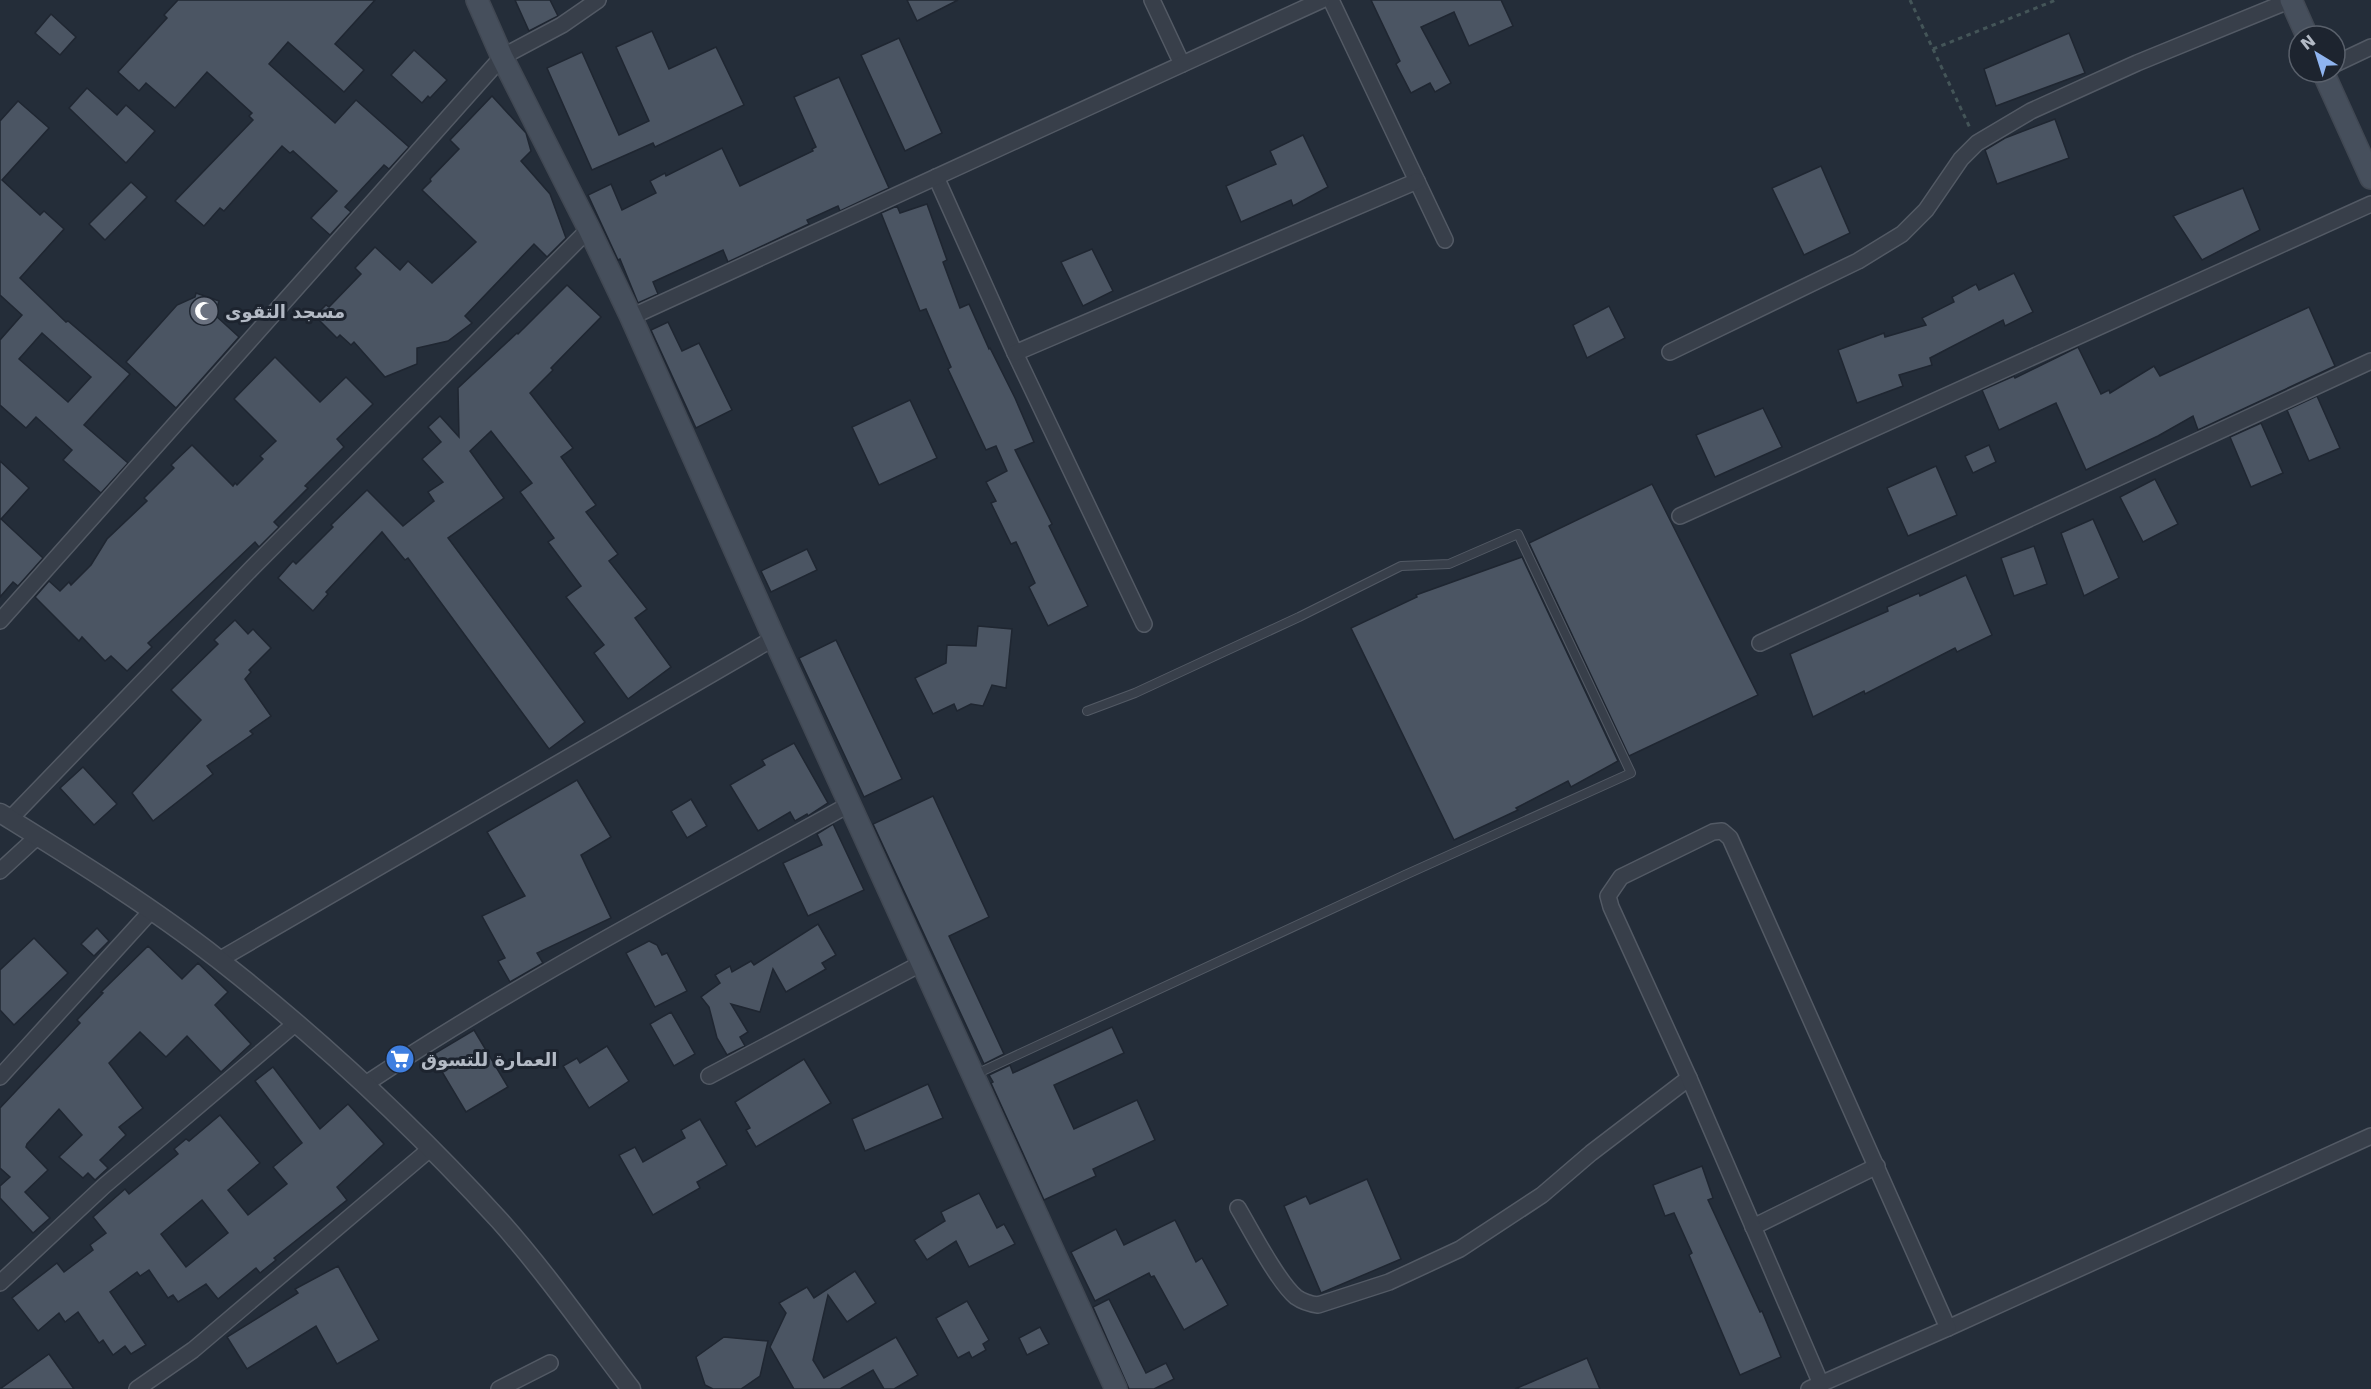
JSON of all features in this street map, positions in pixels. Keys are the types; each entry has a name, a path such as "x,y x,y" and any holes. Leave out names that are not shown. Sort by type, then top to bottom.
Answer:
{"main road":[{"path":"477,0 502,57 631,317 774,638 1116,1389"},
{"path":"2291,0 2302,24"},
{"path":"2328,84 2371,178"}],"street":[{"path":"0,621 502,57 562,26 598,0"},
{"path":"1152,0 1182,64"},
{"path":"631,317 1322,0"},
{"path":"1331,0 1445,240"},
{"path":"1670,352 1858,261 1902,234 1926,210 1961,159 1977,143 2031,111 2137,63 2291,0"},
{"path":"2347,58 2371,47"},
{"path":"936,177 1015,353 1144,624"},
{"path":"1015,353 1417,181"},
{"path":"1680,516 2371,204"},
{"path":"589,229 5,816 152,910 297,1023 430,1149 501,1222 552,1284 631,1389"},
{"path":"1760,643 2371,361"},
{"path":"219,960 774,638"},
{"path":"364,1085 431,1041 529,982 850,804"},
{"path":"1948,1328 1730,838 1722,831 1713,832 1622,877 1608,896 1611,907 1689,1078 1753,1227 1815,1386 1948,1328 2371,1136"},
{"path":"0,871 38,836"},
{"path":"0,1077 152,910"},
{"path":"709,1076 922,963"},
{"path":"0,1283 104,1186 297,1023"},
{"path":"1238,1208 1295,1296 1307,1303 1318,1305 1389,1282 1460,1248 1542,1195 1591,1153 1689,1078"},
{"path":"137,1389 193,1350 430,1149"},
{"path":"1753,1227 1877,1166"},
{"path":"499,1389 550,1363"}],"lane":[{"path":"974,1075 1631,773 1518,534 1449,564 1401,566 1289,622 1134,693 1087,711"}],"path":[{"path":"1910,0 1977,143"},
{"path":"1933,49 2056,0"}],"building":[{"path":"178,0 375,0 335,44 364,70 344,92 288,42 269,64 335,123 356,100 409,147 389,169 384,165 345,207 351,212 330,235 311,218 337,191 293,151 290,153 282,146 224,211 220,208 204,226 175,201 253,120 249,116 252,113 207,72 175,108 146,83 139,91 118,72 167,18 164,15"},
{"path":"515,0 550,0 558,16 529,31"},
{"path":"907,0 958,0 917,21"},
{"path":"1371,0 1501,0 1513,26 1469,46 1454,12 1421,27 1451,83 1435,92 1430,83 1411,93 1396,64 1400,61"},
{"path":"51,14 76,37 60,55 35,33"},
{"path":"652,31 669,69 716,47 744,105 655,147 653,143 592,170 547,68 582,52 619,135 649,121 616,47"},
{"path":"2069,33 2085,73 1996,106 1984,69"},
{"path":"899,38 942,133 905,151 861,55"},
{"path":"414,50 447,80 422,103 391,75"},
{"path":"839,77 889,188 840,211 838,206 807,220 809,224 728,262 723,250 653,282 658,294 638,303 620,259 618,260 588,195 611,184 622,210 656,193 650,181 665,173 666,176 722,148 740,186 813,151 812,149 816,147 794,97"},
{"path":"87,88 117,115 126,105 155,131 126,163 69,108"},
{"path":"492,96 526,133 531,151 521,161 550,194 566,238 547,257 534,244 465,316 472,323 448,341 417,348 417,364 385,377 354,342 351,345 340,335 337,338 315,316 326,305 329,307 361,274 355,268 375,247 400,270 408,261 432,283 476,242 422,190 459,149 450,140"},
{"path":"18,101 49,128 2,180 40,215 44,211 64,229 20,278 66,322 68,321 130,374 84,425 128,463 101,493 63,460 72,450 36,417 26,428 0,405 0,340 22,315 0,295 0,121","holes":["42,333 91,377 68,402 19,359"]},
{"path":"2055,119 2069,158 1997,184 1985,150 2005,138"},
{"path":"1303,135 1328,187 1293,206 1291,200 1241,222 1226,186 1276,164 1270,151"},
{"path":"1821,166 1850,233 1804,255 1772,188"},
{"path":"131,182 147,197 105,240 89,224"},
{"path":"2243,188 2260,230 2202,260 2173,216"},
{"path":"927,204 947,260 943,262 960,308 969,304 1034,442 1015,450 1052,524 1049,526 1088,606 1048,626 1029,587 1035,583 1016,542 1011,544 991,503 996,501 986,482 1007,471 996,446 986,450 948,369 951,367 926,309 920,311 881,213 897,206 900,213"},
{"path":"1092,249 1113,291 1083,306 1061,262"},
{"path":"2014,273 2033,312 2005,326 2003,320 1930,358 1932,365 1899,375 1903,386 1857,403 1838,350 1884,333 1885,337 1926,325 1922,318 1954,302 1952,297 1976,284 1979,290"},
{"path":"567,285 601,317 530,393 573,448 561,457 596,505 586,512 618,554 609,561 647,609 635,618 671,667 628,699 594,653 604,645 566,597 581,586 548,542 554,538 520,492 532,483 491,431 470,451 504,498 448,538 585,722 549,749 408,558 405,560 382,532 326,592 328,594 313,611 278,578 293,561 296,564 367,490 403,526 434,501 428,492 443,482 422,459 441,442 428,427 440,416 459,437 458,388 518,334"},
{"path":"196,293 219,301 215,315 239,337 176,408 126,362 177,305 195,297"},
{"path":"1609,306 1625,338 1587,358 1573,325"},
{"path":"2309,307 2335,366 2198,430 2193,416 2158,436 2086,470 2056,403 1999,430 1982,390 2014,376 2015,378 2078,347 2101,394 2109,390 2110,393 2154,366 2160,376"},
{"path":"668,322 682,351 699,343 732,410 696,428 651,330"},
{"path":"275,357 320,402 346,377 373,404 337,439 344,447 305,486 308,488 274,522 279,527 259,547 255,542 148,643 152,647 127,671 111,656 105,661 82,637 79,641 35,597 49,581 60,591 69,582 71,585 91,565 107,539 147,501 144,498 174,468 171,465 192,445 233,486 235,483 237,485 263,459 260,456 276,441 234,399"},
{"path":"2317,396 2340,448 2309,461 2287,410"},
{"path":"910,400 937,458 879,485 852,427"},
{"path":"1763,408 1782,447 1715,477 1696,435"},
{"path":"2261,423 2283,473 2251,487 2230,437"},
{"path":"1989,445 1996,462 1973,473 1965,456"},
{"path":"0,461 29,488 1,519 43,558 18,586 13,582 0,597"},
{"path":"1936,466 1957,515 1908,536 1887,488"},
{"path":"2155,479 2178,524 2143,542 2120,497"},
{"path":"1652,484 1758,695 1629,756 1529,543"},
{"path":"2093,519 2119,578 2084,596 2061,533"},
{"path":"2034,546 2047,584 2014,596 2001,558"},
{"path":"807,549 817,570 771,592 761,571"},
{"path":"1522,557 1618,761 1571,787 1568,781 1516,808 1518,810 1454,840 1351,628 1417,597 1416,595"},
{"path":"1966,575 1992,635 1957,652 1955,648 1865,694 1864,691 1813,717 1790,654 1888,611 1887,607 1919,593 1920,596"},
{"path":"235,620 248,634 253,629 271,648 249,670 251,672 245,679 271,716 250,731 253,734 207,766 213,774 153,821 132,793 201,720 171,690 218,644 214,640"},
{"path":"978,626 1012,629 1006,688 992,685 983,706 971,704 957,711 954,704 933,714 915,678 946,663 947,645 976,646"},
{"path":"836,640 902,779 864,797 799,658"},
{"path":"794,743 828,803 808,816 807,814 795,821 790,812 758,831 730,785 765,765 762,760"},
{"path":"83,767 117,804 94,825 60,788"},
{"path":"577,780 611,837 581,855 611,918 537,953 543,963 510,982 498,961 505,958 482,916 525,896 487,832"},
{"path":"933,796 989,917 949,936 1004,1054 984,1064 873,824"},
{"path":"691,799 707,826 687,838 671,811"},
{"path":"833,824 864,890 808,916 783,863 822,845 817,834"},
{"path":"818,924 836,955 822,963 826,969 786,992 773,969 760,1012 731,1004 748,1032 740,1037 745,1046 727,1055 717,1038 709,1007 701,997 720,983 715,975 730,966 732,972 751,961 754,965"},
{"path":"97,928 109,941 94,956 81,944"},
{"path":"34,938 68,973 14,1025 0,1010 0,970"},
{"path":"649,941 657,945 662,955 667,953 687,991 655,1007 626,953"},
{"path":"148,946 182,979 198,963 228,992 215,1005 251,1044 221,1072 187,1036 166,1057 140,1032 109,1063 143,1108 119,1127 126,1135 100,1160 108,1168 95,1180 88,1173 83,1178 59,1157 82,1135 59,1109 27,1144 26,1147 48,1170 25,1192 50,1218 33,1233 0,1198 0,1186 10,1177 0,1168 0,1108 80,1023 77,1020 103,993 101,992"},
{"path":"671,1012 695,1054 674,1066 650,1024"},
{"path":"1112,1027 1124,1053 1054,1085 1074,1129 1137,1100 1155,1140 1093,1169 1096,1176 1044,1200 989,1075 1010,1065 1013,1073"},
{"path":"474,1030 508,1087 466,1112 432,1055"},
{"path":"607,1046 629,1081 589,1108 563,1066 577,1058 580,1063"},
{"path":"804,1059 831,1103 756,1147 746,1130 750,1128 735,1102"},
{"path":"273,1067 320,1129 348,1104 384,1144 337,1187 347,1200 274,1258 276,1260 260,1273 256,1268 218,1299 206,1284 178,1302 173,1295 168,1298 149,1270 140,1276 137,1272 110,1292 146,1345 131,1354 125,1346 113,1355 103,1340 99,1343 78,1312 65,1322 59,1313 38,1331 12,1298 57,1263 64,1272 93,1250 90,1245 106,1233 93,1217 125,1189 129,1194 178,1154 174,1149 186,1139 189,1141 220,1115 260,1163 228,1190 248,1215 287,1184 273,1167 302,1143 255,1081","holes":["202,1200 228,1233 186,1267 161,1234"]},
{"path":"928,1084 943,1118 865,1151 852,1119"},
{"path":"700,1119 727,1165 697,1182 700,1188 653,1215 619,1155 635,1147 643,1162 685,1138 681,1130"},
{"path":"1702,1166 1713,1198 1708,1200 1760,1312 1762,1311 1781,1357 1740,1375 1689,1255 1692,1253 1674,1213 1665,1216 1653,1185"},
{"path":"1367,1179 1401,1259 1321,1293 1284,1206 1306,1196 1310,1204"},
{"path":"979,1193 997,1228 1004,1224 1015,1244 969,1267 956,1241 927,1260 914,1240 945,1221 941,1212"},
{"path":"1175,1220 1196,1262 1202,1258 1228,1305 1184,1330 1154,1276 1151,1277 1149,1273 1095,1301 1071,1252 1116,1229 1124,1245"},
{"path":"338,1266 379,1340 337,1364 316,1326 247,1369 227,1337 298,1293 295,1289"},
{"path":"855,1271 876,1303 847,1322 828,1295 813,1360 824,1378 896,1337 918,1375 894,1389 884,1389 873,1370 840,1389 794,1389 770,1347 786,1313 779,1303 807,1287 814,1298"},
{"path":"1109,1299 1146,1373 1166,1363 1174,1379 1154,1389 1129,1389 1093,1307"},
{"path":"967,1301 989,1340 983,1344 986,1350 972,1358 969,1352 958,1358 936,1318"},
{"path":"1040,1327 1049,1344 1027,1355 1019,1338"},
{"path":"724,1337 768,1341 760,1376 741,1389 713,1389 705,1385 696,1357"},
{"path":"49,1354 74,1389 0,1389"},
{"path":"1587,1358 1600,1389 1515,1389"}],"place":[{"name":"مسجد التقوى","path":"204,311"},
{"name":"العمارة للتسوق","path":"400,1059"}]}
